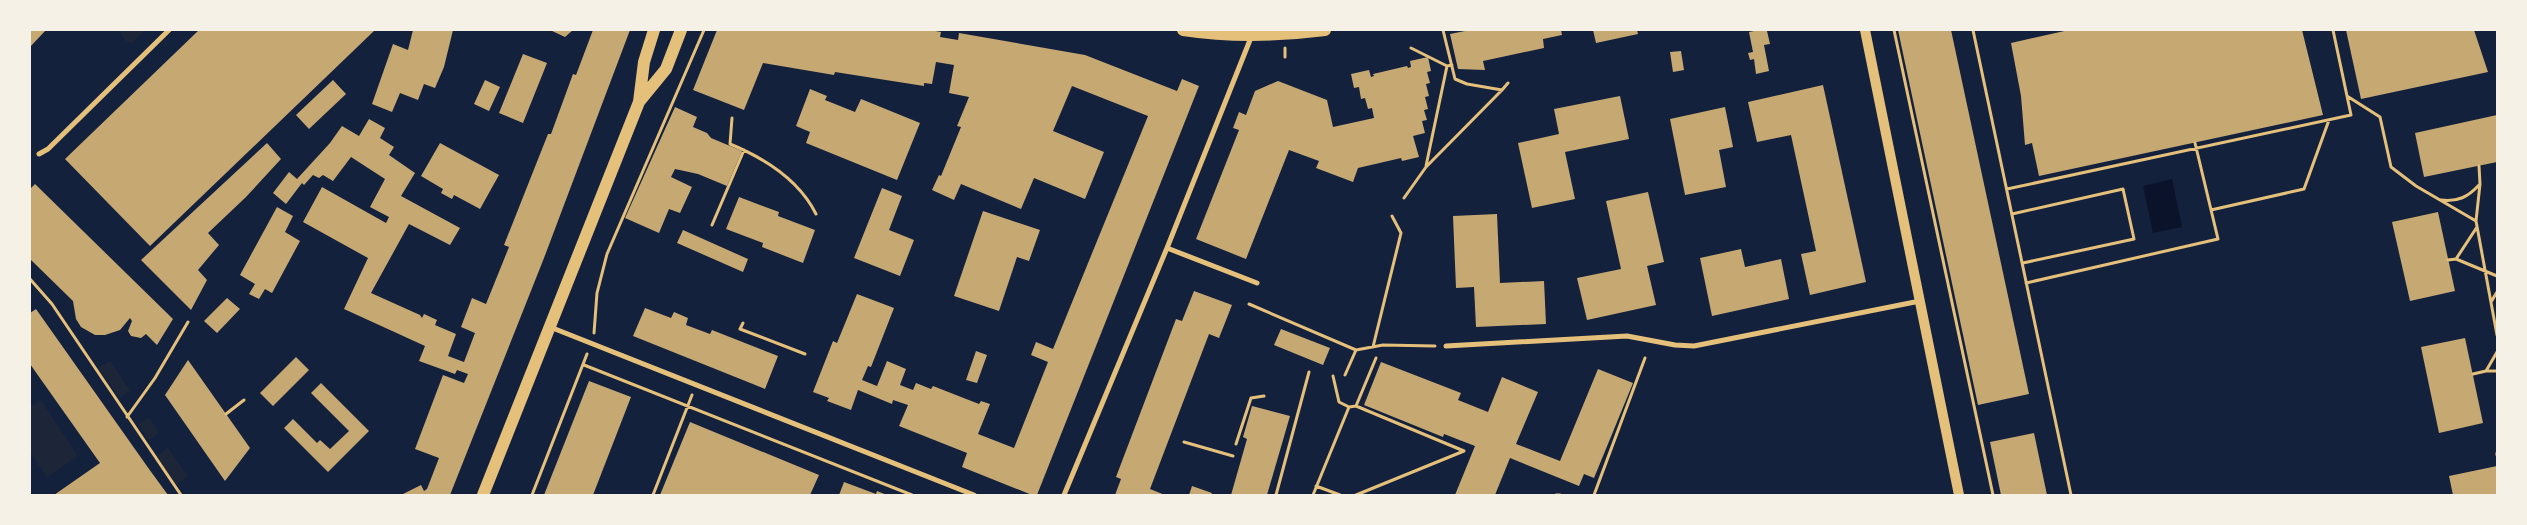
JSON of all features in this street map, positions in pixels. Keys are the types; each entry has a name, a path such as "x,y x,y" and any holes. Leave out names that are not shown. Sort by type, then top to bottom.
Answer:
{"main road":[{"path":"483,495 639,102 644,62 654,30"},
{"path":"639,102 666,69 681,30"},
{"path":"1183,30 1284,34 1325,30"},
{"path":"1865,30 1959,495"}],"street":[{"path":"39,154 48,149 169,30"},
{"path":"1064,495 1167,248 1253,32"},
{"path":"1167,248 1257,283"},
{"path":"1446,346 1627,336 1676,345 1694,346 1920,300"},
{"path":"550,326 696,386 974,495"}],"path":[{"path":"596,327 597,293 607,254 704,30"},
{"path":"1443,30 1455,79 1467,84 1502,90"},
{"path":"1894,30 1993,495"},
{"path":"1973,30 2071,495"},
{"path":"2007,189 2351,116 2333,30"},
{"path":"1412,48 1447,66 1452,65"},
{"path":"1426,167 1447,66"},
{"path":"1404,198 1426,167 1508,83"},
{"path":"2347,96 2380,117 2391,167 2416,186 2476,221"},
{"path":"732,118 730,144 744,150 792,180 809,201 816,214"},
{"path":"2211,210 2304,189 2329,120"},
{"path":"2026,283 2218,239 2197,148 2194,143"},
{"path":"712,225 744,150"},
{"path":"2479,166 2480,184 2476,221 2497,335"},
{"path":"2438,199 2452,201 2464,198 2480,184"},
{"path":"2012,214 2123,189 2134,238 2023,263"},
{"path":"1373,347 1401,233 1392,216"},
{"path":"2456,259 2477,227"},
{"path":"2448,260 2456,259 2497,276"},
{"path":"30,279 52,304 181,495"},
{"path":"2491,302 2497,292"},
{"path":"1249,304 1356,350 1373,347 1446,346"},
{"path":"127,417 155,378 188,322"},
{"path":"743,323 740,329 805,354"},
{"path":"1345,375 1356,350"},
{"path":"2486,371 2497,352"},
{"path":"1356,406 1376,358"},
{"path":"1594,495 1645,358"},
{"path":"532,495 584,365 912,495"},
{"path":"2472,374 2497,371"},
{"path":"1276,495 1309,372"},
{"path":"1333,376 1339,402 1348,407 1356,406 1464,451 1356,495"},
{"path":"653,495 696,386"},
{"path":"1236,444 1251,398 1264,396"},
{"path":"226,414 244,400"},
{"path":"1313,495 1348,407"},
{"path":"1184,442 1233,456"},
{"path":"1316,486 1340,495"}],"shaded area":[{"path":"122,30 145,30 132,43 126,41 121,33"},
{"path":"2172,179 2182,227 2153,233 2143,186"},
{"path":"110,361 130,390 120,398 98,368"},
{"path":"41,400 78,456 47,477 30,452 30,407"},
{"path":"149,417 159,433 149,440 138,424"},
{"path":"168,448 188,476 176,485 157,456"}],"building":[{"path":"30,30 46,30 30,47"},
{"path":"199,30 375,30 150,246 65,159"},
{"path":"413,30 453,30 444,67 435,88 424,84 418,100 400,93 392,112 372,104 393,44 408,50"},
{"path":"550,30 573,30 565,37"},
{"path":"593,30 630,30 544,258 450,495 401,495 421,485 424,491 427,489 439,458 415,449 443,375 464,383 468,374 457,370 455,374 419,361 425,346 344,309 368,258 303,222 322,187 386,223 389,217 370,207 385,179 351,157 333,181 323,175 319,178 313,175 304,185 302,183 286,204 273,193 289,172 297,179 330,143 342,126 359,136 369,119 385,128 380,138 394,147 389,155 415,173 401,196 460,228 450,245 409,224 371,293 420,315 422,318 424,314 437,320 435,325 456,334 448,356 464,362 475,333 461,327 472,298 486,304 509,247 504,245 548,134 551,134 573,74 576,75"},
{"path":"717,30 930,30 941,32 940,37 958,40 959,33 1085,55 1177,91 1182,79 1199,86 1037,495 1032,495 962,467 967,453 899,426 908,405 893,400 892,404 858,390 851,410 827,401 829,398 813,392 833,341 837,343 857,294 894,308 871,367 868,366 862,380 877,386 887,361 906,369 900,385 913,390 916,383 931,389 933,386 979,404 981,401 990,404 978,434 1014,448 1048,362 1031,355 1036,342 1053,349 1148,116 1072,86 1053,131 1104,152 1085,199 1034,178 1021,209 961,184 954,200 932,190 939,175 941,176 961,127 957,126 969,97 949,93 954,65 936,62 932,84 924,83 924,86 835,72 834,75 763,63 744,110 693,90"},
{"path":"1470,30 1561,30 1562,35 1543,39 1544,48 1483,61 1485,70 1458,69 1450,34"},
{"path":"1593,30 1637,30 1638,34 1596,43"},
{"path":"1898,30 1951,30 2029,394 1978,405"},
{"path":"2069,30 2302,30 2323,115 2039,176 2032,143 2025,145 2021,96 2011,43"},
{"path":"2346,30 2474,30 2488,72 2361,99"},
{"path":"1767,31 1770,44 1764,45 1769,71 1756,74 1754,59 1750,60 1748,53 1753,52 1749,32"},
{"path":"1681,51 1684,70 1673,72 1670,52"},
{"path":"523,54 547,63 523,123 499,113"},
{"path":"1428,57 1431,71 1427,72 1430,83 1426,84 1429,96 1425,97 1428,109 1424,110 1427,120 1422,121 1425,133 1413,136 1419,157 1402,161 1401,158 1358,168 1353,182 1316,168 1319,161 1289,150 1246,259 1196,239 1239,130 1233,128 1239,112 1246,115 1255,91 1278,81 1327,100 1333,127 1374,118 1372,108 1368,109 1365,98 1361,99 1359,87 1354,88 1351,74 1369,70 1371,77 1374,76 1373,74 1407,66 1408,68 1411,67 1410,61"},
{"path":"333,80 346,94 309,129 296,115"},
{"path":"485,80 500,87 489,111 474,104"},
{"path":"1823,85 1866,282 1810,295 1801,254 1816,251 1791,135 1757,142 1748,102"},
{"path":"810,89 827,96 825,100 855,112 861,99 920,123 897,180 806,143 810,132 796,126"},
{"path":"1620,96 1629,139 1565,152 1575,199 1532,208 1518,143 1559,134 1554,109"},
{"path":"675,107 697,117 693,127 707,133 711,138 742,151 727,186 698,174 675,169 671,177 692,187 680,213 669,209 659,233 625,218"},
{"path":"1725,107 1733,147 1719,150 1726,187 1685,195 1670,119"},
{"path":"2497,115 2497,162 2424,177 2415,133"},
{"path":"267,143 281,159 246,197 208,233 219,245 198,270 207,280 191,310 141,260"},
{"path":"440,143 499,175 480,209 454,195 452,199 441,193 443,189 421,176"},
{"path":"35,184 173,319 157,345 146,334 141,338 131,336 128,331 132,321 130,318 120,330 105,335 95,335 81,327 76,319 73,301 30,259 30,189"},
{"path":"882,188 902,196 889,230 914,240 900,276 854,258"},
{"path":"1648,192 1664,262 1647,266 1656,305 1587,320 1577,278 1621,269 1606,201"},
{"path":"739,197 779,212 778,216 815,230 803,263 762,247 763,243 726,229"},
{"path":"277,207 293,216 285,232 300,241 272,293 265,289 259,299 249,294 255,284 240,275"},
{"path":"983,211 1040,230 1029,261 1017,257 999,311 954,296"},
{"path":"2438,212 2455,291 2410,301 2392,222"},
{"path":"1497,214 1500,283 1544,281 1546,324 1476,327 1474,287 1456,288 1453,216"},
{"path":"683,230 748,259 743,272 677,243"},
{"path":"1741,249 1745,267 1781,259 1789,299 1712,316 1700,258"},
{"path":"1194,291 1232,305 1219,338 1209,334 1150,489 1165,495 1115,495 1121,479 1116,477 1176,319 1182,321"},
{"path":"227,298 240,309 217,333 204,321"},
{"path":"645,308 671,318 674,312 688,318 686,325 710,334 712,330 778,356 765,389 633,336"},
{"path":"36,309 168,495 54,495 100,463 30,364 30,313"},
{"path":"1281,329 1330,348 1323,365 1274,345"},
{"path":"2465,338 2483,423 2439,433 2421,347"},
{"path":"976,351 987,355 977,383 966,380"},
{"path":"296,357 309,370 273,406 260,393"},
{"path":"188,360 250,448 225,481 165,395"},
{"path":"1381,362 1461,393 1458,400 1488,412 1502,377 1538,392 1516,444 1560,461 1598,369 1633,383 1594,478 1584,474 1579,486 1510,458 1495,495 1455,495 1475,446 1444,434 1443,437 1364,405"},
{"path":"589,381 631,397 593,495 544,495"},
{"path":"321,383 369,431 328,472 284,428 293,419 317,443 320,440 330,449 349,431 311,393"},
{"path":"1252,406 1290,416 1267,495 1231,495 1247,439 1243,437"},
{"path":"690,422 819,475 810,495 660,495"},
{"path":"2034,433 2047,495 2001,495 1990,442"},
{"path":"2497,466 2497,495 2453,495 2449,476"},
{"path":"844,482 876,494 877,491 887,495 839,495"},
{"path":"1192,486 1212,493 1211,495 1189,495"}]}
